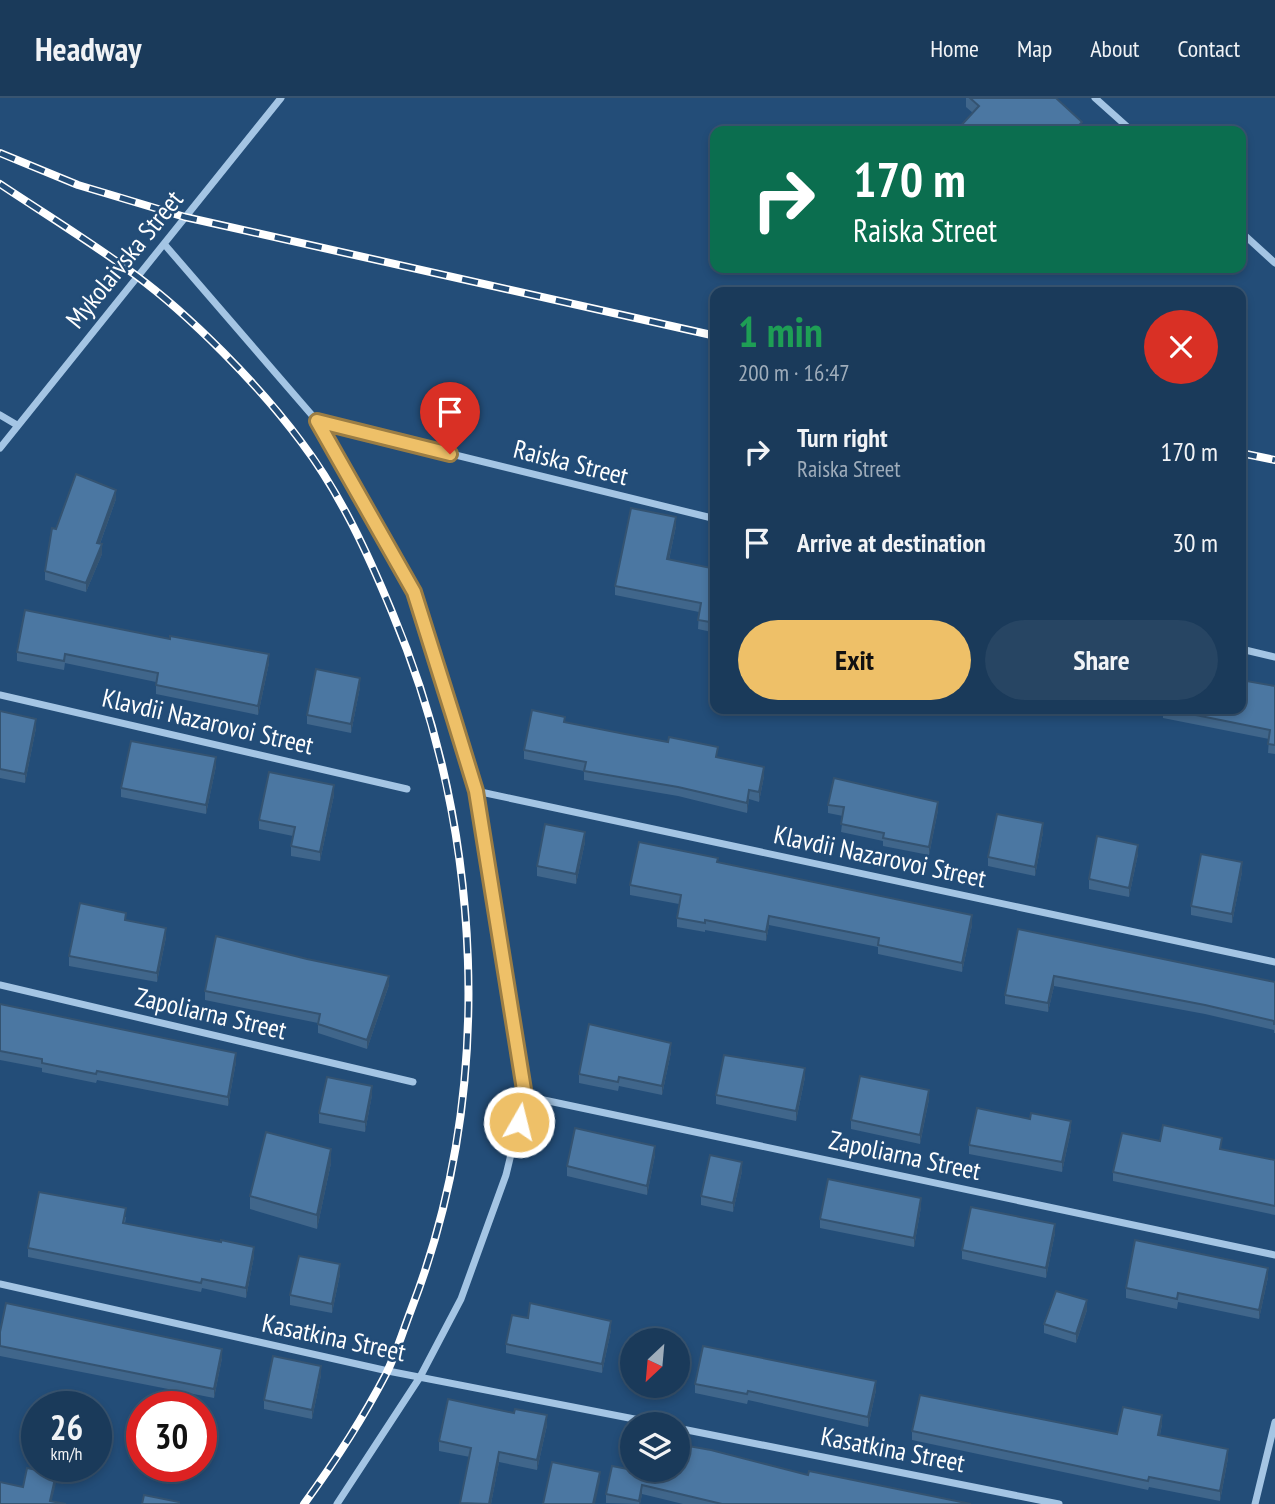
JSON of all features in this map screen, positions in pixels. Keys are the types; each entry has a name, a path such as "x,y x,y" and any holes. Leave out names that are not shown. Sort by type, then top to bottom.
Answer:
{"street":[{"name":"Mykolaivska Street","path":"0,448 281,98"},
{"path":"1096,98 1127,126"},
{"path":"1246,237 1275,263"},
{"path":"165,245 317,421 414,592 476,791 525,1096 506,1175 461,1299 420,1377 337,1504"},
{"path":"0,415 17,425"},
{"name":"Raiska Street","path":"317,421 710,518"},
{"path":"1246,650 1275,657"},
{"name":"Klavdii Nazarovoi Street","path":"0,695 407,789"},
{"name":"Klavdii Nazarovoi Street","path":"476,791 1275,962"},
{"name":"Zapoliarna Street","path":"0,985 412,1082"},
{"name":"Zapoliarna Street","path":"525,1096 1275,1255"},
{"name":"Kasatkina Street","path":"0,1284 420,1377 620,1416"},
{"path":"1255,1504 1275,1422"},
{"name":"Kasatkina Street","path":"690,1431 1059,1504"}],"building":[{"path":"970,98 1056,98 1082,122 1078,126 961,126 979,106"},
{"path":"76,474 116,490 97,543 102,544 86,583 45,571 52,528 56,529"},
{"path":"631,508 676,517 667,559 710,568 710,622 698,620 701,603 615,586"},
{"path":"25,610 170,639 170,636 269,654 258,706 156,685 158,673 65,654 64,661 17,652"},
{"path":"316,669 360,678 351,724 307,715"},
{"path":"1246,681 1275,686 1275,745 1268,744 1270,730 1191,714 1246,714"},
{"path":"532,710 565,717 564,722 668,742 669,737 718,747 716,757 764,767 759,792 749,790 747,803 678,787 584,771 586,762 524,750"},
{"path":"0,711 36,719 25,774 0,769"},
{"path":"131,741 216,757 206,805 121,788"},
{"path":"269,772 334,785 320,852 291,846 295,827 259,820"},
{"path":"834,778 938,802 929,847 883,838 884,833 841,824 844,807 828,805"},
{"path":"997,814 1043,823 1035,867 988,857"},
{"path":"545,824 585,832 576,874 537,866"},
{"path":"1097,836 1138,845 1129,888 1089,879"},
{"path":"639,842 718,858 717,862 972,915 962,963 878,945 879,938 769,916 766,932 705,920 705,923 677,918 681,895 630,885"},
{"path":"1201,854 1242,862 1232,914 1191,906"},
{"path":"80,903 126,913 125,920 166,928 157,973 69,956"},
{"path":"1018,929 1275,982 1275,1024 1274,1021 1205,1005 1054,976 1048,1003 1005,995"},
{"path":"216,936 389,976 367,1040 318,1024 320,1014 205,991"},
{"path":"0,1004 236,1053 228,1097 97,1071 96,1074 0,1051"},
{"path":"589,1024 671,1043 662,1086 619,1077 618,1082 579,1074"},
{"path":"724,1055 805,1068 796,1111 716,1095"},
{"path":"860,1076 929,1090 920,1135 851,1120"},
{"path":"327,1077 372,1086 365,1122 319,1113"},
{"path":"977,1108 1030,1119 1031,1113 1071,1121 1062,1162 969,1145"},
{"path":"1163,1125 1222,1138 1220,1149 1275,1160 1275,1206 1113,1172 1122,1133 1160,1141"},
{"path":"575,1128 655,1146 647,1186 567,1166"},
{"path":"266,1132 331,1149 317,1215 250,1196"},
{"path":"710,1155 742,1162 733,1203 701,1196"},
{"path":"828,1179 921,1198 914,1238 820,1219"},
{"path":"39,1192 126,1208 123,1223 254,1247 246,1288 202,1279 201,1283 28,1248"},
{"path":"971,1207 1055,1224 1046,1268 962,1250"},
{"path":"1135,1240 1268,1268 1259,1310 1178,1293 1177,1299 1126,1288"},
{"path":"299,1256 340,1264 332,1304 290,1295"},
{"path":"1056,1291 1087,1300 1076,1334 1044,1324"},
{"path":"6,1303 222,1349 214,1389 0,1346"},
{"path":"530,1303 611,1321 602,1364 506,1344 512,1315 528,1318"},
{"path":"703,1346 876,1381 868,1417 748,1391 747,1394 695,1384"},
{"path":"273,1356 321,1366 312,1410 264,1400"},
{"path":"920,1395 1117,1434 1123,1407 1162,1415 1158,1435 1228,1449 1220,1491 1149,1477 1148,1481 912,1431"},
{"path":"448,1399 514,1413 515,1409 547,1415 537,1460 499,1452 489,1504 460,1503 471,1448 439,1441"},
{"path":"690,1446 808,1475 809,1471 971,1504 722,1504 642,1485 639,1501 606,1494 612,1466 620,1468 620,1482 690,1482"},
{"path":"552,1462 600,1472 593,1504 543,1504"},
{"path":"0,1482 23,1487 24,1482 54,1482 50,1501 66,1504 0,1504"},
{"path":"144,1495 179,1502 179,1504 142,1504"}],"railway":[{"path":"0,153 78,185 185,217 710,335"},
{"path":"0,184 85,239 156,291 201,331 245,376 302,443 341,503 383,590 422,695 445,781 461,870 468,959 467,1049 457,1138 439,1225 393,1359 357,1425 304,1504"},
{"path":"1246,454 1275,460"}],"route":[{"path":"450,454 317,421 414,592 476,791 525,1096 519,1122"}]}
